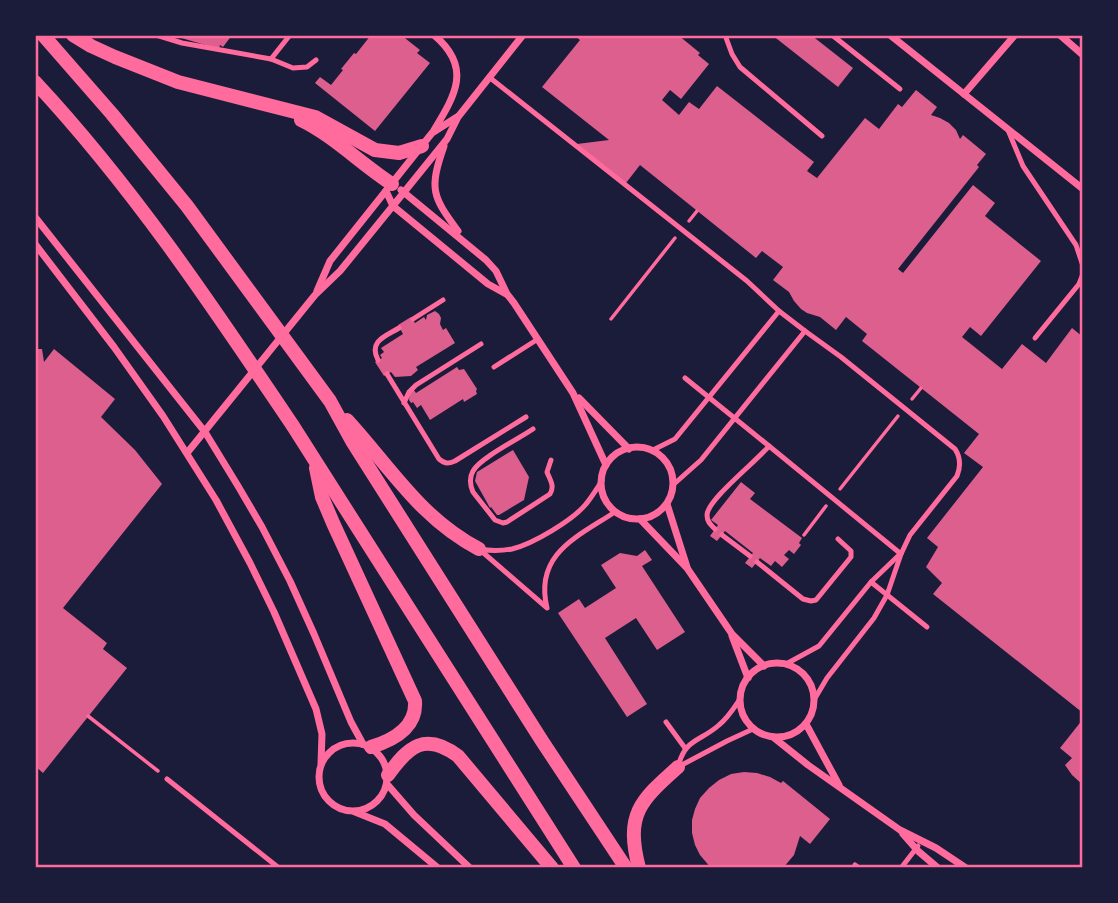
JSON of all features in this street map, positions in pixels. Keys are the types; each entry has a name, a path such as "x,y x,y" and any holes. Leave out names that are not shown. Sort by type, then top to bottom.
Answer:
{"main road":[{"path":"43,35 152,161 330,401 424,510 453,534 480,549"},
{"path":"74,35 115,58 178,82 316,117 375,150 399,153 422,146"},
{"path":"35,82 126,188 210,304 315,460 574,868"},
{"path":"275,108 331,138 394,189"},
{"path":"330,401 352,441 625,868"},
{"path":"315,460 322,497 415,701 416,710 409,726 385,743 367,746"},
{"path":"387,780 406,752 413,748 435,743 447,747 458,756 552,868"},
{"path":"639,868 633,837 637,811 646,797 678,767"}],"street":[{"path":"187,453 315,295 340,271 393,206 394,189 453,96 458,72 456,61 446,45 434,35"},
{"path":"466,241 442,209 436,196 435,176 447,139 458,117 523,35"},
{"path":"890,35 1083,189"},
{"path":"964,94 1014,35"},
{"path":"1060,35 1083,55"},
{"path":"432,133 458,117"},
{"path":"315,295 330,261 394,189 447,139"},
{"path":"393,206 394,189"},
{"path":"394,189 466,241 496,271 507,294 573,393 606,465"},
{"path":"393,206 488,284 507,294"},
{"path":"35,217 205,432 262,527 314,634 351,722 367,746 383,759 387,780 383,795 376,803 354,812"},
{"path":"35,244 163,416 216,500 250,563 316,709 320,724 321,764"},
{"path":"573,393 629,449"},
{"path":"641,447 653,450 666,461 673,475 672,494 667,504 655,514 640,519 627,518 615,512 605,498 602,481 606,465 620,452 629,449 641,447"},
{"path":"667,504 687,568"},
{"path":"640,519 687,568 732,634 764,666"},
{"path":"732,634 748,678"},
{"path":"775,663 796,668 806,677 812,688 812,713 806,724 788,736 773,737 761,734 746,720 741,710 740,699 748,678 755,670 764,666 775,663"},
{"path":"806,724 839,786"},
{"path":"773,737 900,830 966,868"},
{"path":"367,746 350,742 328,753 319,771 319,785 326,799 342,810 385,824 438,868"},
{"path":"387,780 414,815 470,868"},
{"path":"900,830 916,849 938,868"}],"lane":[{"path":"156,35 170,41 271,59 293,68 301,68 316,60"},
{"path":"271,59 290,35"},
{"path":"725,35 740,67 822,136"},
{"path":"832,35 900,89"},
{"path":"489,77 747,281 779,311 956,449 960,460 957,476 910,535 887,595 874,618 827,678 814,700"},
{"path":"1008,130 1023,166 1076,246 1083,266"},
{"path":"1035,338 1079,284 1083,274"},
{"path":"413,319 443,300"},
{"path":"653,450 675,439 779,311"},
{"path":"378,360 374,352 378,342 399,327"},
{"path":"674,484 701,460 805,331"},
{"path":"495,367 538,339"},
{"path":"404,403 416,385 481,344"},
{"path":"387,374 444,463 455,461 526,417"},
{"path":"685,378 901,554"},
{"path":"533,429 477,465 471,476 473,492 495,520 507,522 550,494 552,485 547,472 551,460"},
{"path":"715,529 709,523 707,513 735,477 761,457 769,446"},
{"path":"480,549 509,550 550,531 585,505 602,481"},
{"path":"480,549 547,608 546,574 557,553 615,512"},
{"path":"722,535 750,556"},
{"path":"757,562 803,599 816,600 851,557 849,549 838,539"},
{"path":"786,664 819,646 871,582 901,554"},
{"path":"871,582 927,627"},
{"path":"678,767 685,748 719,725 740,699"},
{"path":"666,722 685,748"},
{"path":"678,767 754,729"},
{"path":"167,779 279,868"},
{"path":"901,868 922,841"}],"path":[{"path":"611,319 697,211"},
{"path":"804,535 921,388"},
{"path":"88,716 167,779"}],"building":[{"path":"171,35 232,35 219,49"},
{"path":"371,35 401,35 420,50 417,53 430,63 375,131 315,83 320,77 331,85 343,70 341,69"},
{"path":"574,35 678,35 709,64 681,99 670,90 662,100 679,115 689,102 699,109 717,86 814,162 807,171 817,178 865,118 879,129 898,104 902,107 916,90 937,107 931,115 949,123 960,139 963,135 986,154 977,165 979,167 898,269 903,273 973,185 995,203 985,216 1041,261 981,336 970,327 962,337 1002,369 1022,344 1046,363 1072,328 1083,337 1083,713 933,594 942,583 926,567 938,547 927,538 983,467 964,453 979,434 862,341 867,334 846,317 836,330 820,317 801,309 789,292 773,280 783,267 762,251 756,258 640,165 626,183 577,144 609,140 542,87 580,40"},
{"path":"772,35 811,35 853,68 838,87"},
{"path":"435,311 441,318 443,330 446,328 455,343 416,367 418,370 411,376 395,377 391,372 384,376 375,362 382,358 380,355 384,352 381,348 403,334 398,325 411,317 415,323 424,317 426,320 427,315"},
{"path":"35,349 42,349 44,362 54,349 115,399 101,417 135,450 162,484 63,608 107,643 103,649 127,668 43,773 35,766"},
{"path":"457,367 459,370 464,369 477,389 477,394 464,402 463,399 430,420 421,405 417,408 411,403 410,392 413,389 416,393"},
{"path":"513,450 529,477 524,500 497,515 475,481 477,472"},
{"path":"741,482 755,493 750,499 802,538 799,543 801,545 794,554 789,550 784,555 789,559 782,567 775,561 771,566 760,558 752,568 745,563 753,553 725,531 717,541 710,536 718,525 711,520"},
{"path":"645,550 652,560 642,566 685,632 657,650 636,618 605,638 647,704 627,717 558,613 579,599 585,608 616,588 601,565 620,553 637,556"},
{"path":"1083,719 1083,785 1065,765 1072,758 1060,748"},
{"path":"744,772 757,773 781,783 783,781 830,819 810,844 800,836 794,855 783,868 711,868 695,845 692,820 700,798 719,780"}]}
